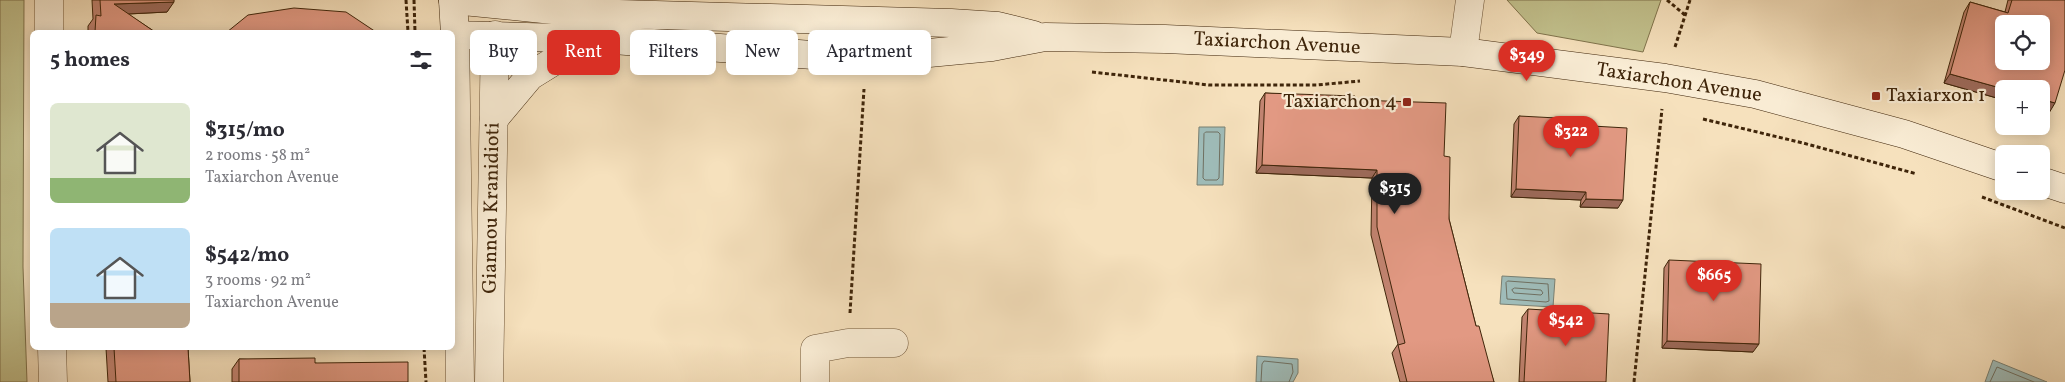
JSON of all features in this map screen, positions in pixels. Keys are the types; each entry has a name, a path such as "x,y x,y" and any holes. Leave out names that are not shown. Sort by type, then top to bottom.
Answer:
{"main road":[{"path":"49,0 49,30"},
{"name":"Taxiarchon Avenue","path":"453,0 496,2 582,13 951,22 998,26 1045,37"},
{"name":"Giannou Kranidioti","path":"453,0 455,30"},
{"path":"1463,52 1470,0"},
{"name":"Giannou Kranidioti","path":"495,30 496,2"},
{"name":"Taxiarchon Avenue","path":"455,34 470,34"},
{"name":"Giannou Kranidioti","path":"455,34 460,382"},
{"name":"Taxiarchon Avenue","path":"931,53 992,47 1045,37 1166,39 1463,52 1665,78 1755,94 1904,134 1995,165"},
{"name":"Taxiarchon Avenue","path":"620,41 808,55"},
{"path":"494,119 530,76 547,65"},
{"name":"Giannou Kranidioti","path":"489,382 495,75"},
{"path":"2050,184 2065,189"},
{"path":"815,382 815,349 848,344 894,343"},
{"path":"52,350 53,382"}],"path":[{"path":"406,0 408,30"},
{"path":"414,0 416,30"},
{"path":"1667,0 1685,15"},
{"path":"1634,382 1665,78 1690,0"},
{"path":"1085,71 1209,85 1317,85 1361,81"},
{"path":"848,344 865,75"},
{"path":"1652,108 1671,112"},
{"path":"1699,118 1803,143 1921,175"},
{"path":"1974,194 2065,228"},
{"path":"424,350 426,382"}],"shaded area":[{"path":"0,0 24,0 23,267 27,382 0,382"},
{"path":"1507,0 1661,0 1643,52 1537,33"}],"water":[{"path":"1199,127 1225,127 1223,185 1197,185"},
{"path":"1502,276 1555,279 1553,307 1500,304"},
{"path":"1257,356 1298,359 1298,373 1293,382 1256,382"},
{"path":"1993,360 2047,382 1985,382"}],"building":[{"path":"100,0 174,0 174,2 114,4 152,30 95,30 96,15 101,16"},
{"path":"2012,0 2065,0 2065,70 2055,103 2050,102 2050,80 1995,80 1995,86 1950,74 1970,2 2008,13"},
{"path":"294,8 346,12 373,30 229,30 248,15"},
{"path":"1265,93 1355,96 1355,100 1446,103 1444,156 1450,157 1449,219 1476,326 1479,326 1494,382 1407,382 1398,345 1405,343 1377,227 1377,170 1262,165"},
{"path":"1519,116 1557,118 1557,124 1627,128 1623,200 1586,199 1586,192 1516,189"},
{"path":"1669,260 1761,264 1759,344 1667,341"},
{"path":"1528,309 1609,314 1606,382 1524,382"},
{"path":"114,350 188,350 190,382 116,382"},
{"path":"315,358 315,363 408,362 408,382 239,382 239,359"}],"place":[{"name":"Taxiarxon 1","path":"1876,96"},
{"name":"Taxiarchon 4","path":"1407,102"}]}
